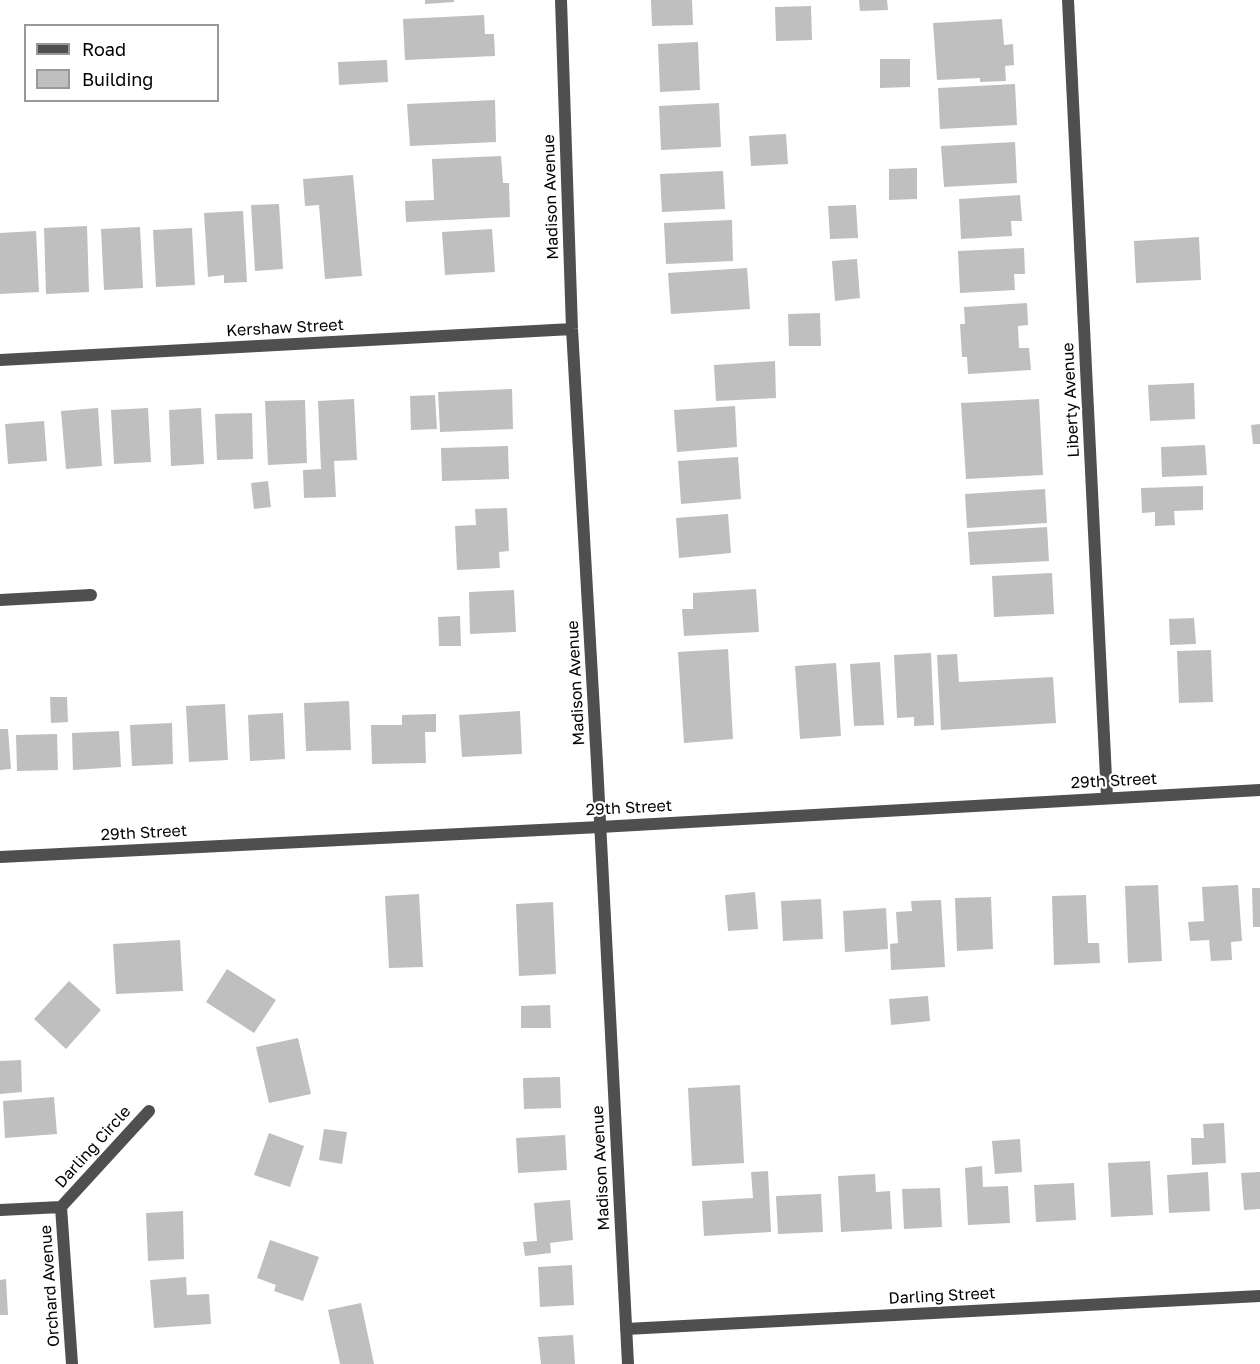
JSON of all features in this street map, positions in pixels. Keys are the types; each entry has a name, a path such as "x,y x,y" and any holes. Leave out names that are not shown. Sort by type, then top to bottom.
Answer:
{"street":[{"name":"Madison Avenue","path":"561,0 572,329 597,752 628,1364"},
{"name":"Liberty Avenue","path":"1068,0 1107,798"},
{"name":"Kershaw Street","path":"0,360 572,329"},
{"path":"0,600 91,595"},
{"name":"29th Street","path":"0,857 600,827 1260,790"},
{"name":"Darling Circle","path":"61,1206 149,1111"},
{"path":"0,1210 61,1206"},
{"name":"Orchard Avenue","path":"61,1206 72,1364"},
{"name":"Darling Street","path":"626,1329 1260,1296"}],"building":[{"path":"425,0 454,0 454,2 425,4"},
{"path":"651,0 692,0 693,25 652,26"},
{"path":"859,0 887,0 888,10 860,11"},
{"path":"811,6 812,40 776,41 775,7"},
{"path":"484,15 485,34 494,34 495,56 405,60 403,19"},
{"path":"1002,19 1004,45 1013,44 1014,65 1005,66 1006,81 980,82 980,78 937,80 933,23"},
{"path":"698,42 700,90 660,92 658,44"},
{"path":"880,59 910,59 910,87 880,88"},
{"path":"387,60 388,82 339,85 338,62"},
{"path":"1015,84 1017,125 940,129 938,88"},
{"path":"495,100 496,142 410,146 407,104"},
{"path":"719,103 721,147 661,150 659,106"},
{"path":"786,134 788,164 751,166 749,136"},
{"path":"1015,142 1017,183 944,187 941,146"},
{"path":"501,156 503,183 509,183 510,217 406,222 405,201 434,200 432,159"},
{"path":"917,168 917,199 889,200 889,169"},
{"path":"723,171 725,209 662,212 660,174"},
{"path":"353,175 362,276 325,279 319,205 305,206 303,179"},
{"path":"1020,195 1022,221 1011,221 1012,236 961,239 959,199"},
{"path":"279,204 283,269 255,271 251,205"},
{"path":"856,205 858,238 830,239 828,206"},
{"path":"243,211 247,282 224,283 224,275 208,277 204,213"},
{"path":"732,220 733,261 666,264 664,223"},
{"path":"87,226 89,292 46,294 44,228"},
{"path":"140,227 143,288 104,290 101,229"},
{"path":"192,228 195,285 156,287 153,230"},
{"path":"492,229 495,272 445,275 442,232"},
{"path":"36,231 39,292 0,294 0,233"},
{"path":"1199,237 1201,280 1136,283 1134,241"},
{"path":"1024,248 1025,274 1014,274 1015,290 960,293 958,251"},
{"path":"857,259 860,298 835,301 832,261"},
{"path":"747,268 750,309 671,314 668,273"},
{"path":"1027,303 1028,325 1018,326 1019,348 1029,348 1031,370 968,374 967,357 962,357 960,324 965,324 964,307"},
{"path":"820,313 821,346 789,346 788,314"},
{"path":"775,361 776,398 716,401 714,365"},
{"path":"1194,383 1195,419 1150,421 1148,385"},
{"path":"512,389 513,429 440,432 438,392"},
{"path":"435,395 437,429 411,430 410,396"},
{"path":"354,399 357,460 334,461 336,497 304,498 303,470 321,469 318,401"},
{"path":"1039,399 1043,475 966,479 961,403"},
{"path":"305,400 307,463 268,465 265,401"},
{"path":"735,406 737,447 677,452 674,410"},
{"path":"98,408 102,466 66,469 61,411"},
{"path":"148,408 151,462 114,464 111,410"},
{"path":"201,408 204,464 171,466 169,410"},
{"path":"252,413 253,459 217,460 215,414"},
{"path":"44,421 47,461 8,464 5,424"},
{"path":"1260,424 1260,444 1253,444 1251,425"},
{"path":"1205,445 1207,475 1162,477 1161,447"},
{"path":"508,446 509,479 442,481 441,448"},
{"path":"738,457 741,499 681,504 678,461"},
{"path":"268,481 271,507 254,509 251,483"},
{"path":"1203,486 1203,510 1174,511 1175,525 1155,526 1155,512 1142,513 1141,488"},
{"path":"1045,489 1047,523 967,528 965,494"},
{"path":"507,508 509,551 499,552 500,568 457,570 455,526 476,525 475,509"},
{"path":"728,514 731,553 679,558 676,518"},
{"path":"1047,527 1049,561 970,565 968,532"},
{"path":"1052,573 1054,614 994,617 992,576"},
{"path":"756,589 759,632 684,636 682,609 693,609 693,593"},
{"path":"514,590 516,632 470,634 469,592"},
{"path":"460,616 461,646 439,646 438,617"},
{"path":"1194,618 1196,644 1170,645 1169,619"},
{"path":"728,649 733,739 684,743 678,652"},
{"path":"1211,650 1213,702 1179,703 1177,651"},
{"path":"931,653 934,725 914,726 914,717 897,718 894,655"},
{"path":"957,654 959,682 1053,677 1056,723 941,730 937,655"},
{"path":"880,662 884,725 854,726 850,664"},
{"path":"836,663 841,736 800,739 795,666"},
{"path":"50,697 67,697 68,722 51,723"},
{"path":"349,701 351,750 306,751 304,703"},
{"path":"225,704 228,760 189,762 186,706"},
{"path":"520,711 522,754 462,757 459,715"},
{"path":"283,713 285,759 250,761 248,715"},
{"path":"436,714 436,732 425,732 426,763 372,764 371,725 402,725 402,715"},
{"path":"172,723 173,764 132,766 130,725"},
{"path":"0,729 8,729 11,769 0,770"},
{"path":"119,731 121,767 73,770 72,733"},
{"path":"57,734 58,770 17,771 16,735"},
{"path":"1158,885 1162,961 1128,963 1125,886"},
{"path":"1238,885 1242,941 1231,942 1232,960 1211,961 1209,940 1190,941 1188,922 1204,921 1202,887"},
{"path":"1252,888 1260,888 1260,927 1253,927"},
{"path":"755,892 758,929 728,931 725,895"},
{"path":"419,894 423,967 389,968 385,896"},
{"path":"1086,895 1088,943 1099,943 1100,963 1054,965 1052,896"},
{"path":"991,897 993,949 957,951 955,898"},
{"path":"821,899 823,939 783,941 781,901"},
{"path":"941,900 945,967 891,970 890,944 898,943 896,912 912,911 911,901"},
{"path":"553,902 556,974 519,976 516,904"},
{"path":"886,908 888,949 845,952 843,911"},
{"path":"180,940 183,991 116,994 113,944"},
{"path":"227,969 276,1000 254,1033 206,1002"},
{"path":"69,981 101,1010 66,1049 34,1019"},
{"path":"928,996 930,1021 891,1025 889,999"},
{"path":"550,1005 551,1028 521,1028 521,1006"},
{"path":"298,1038 311,1094 269,1103 256,1047"},
{"path":"21,1060 22,1092 0,1094 0,1061"},
{"path":"560,1077 561,1108 524,1109 523,1078"},
{"path":"740,1085 744,1163 692,1166 688,1088"},
{"path":"54,1097 57,1134 5,1138 3,1101"},
{"path":"1224,1123 1226,1163 1192,1165 1191,1138 1204,1138 1203,1124"},
{"path":"324,1129 347,1132 342,1164 319,1160"},
{"path":"269,1133 304,1146 290,1187 254,1175"},
{"path":"565,1135 567,1170 518,1173 516,1138"},
{"path":"1020,1139 1022,1172 995,1174 992,1141"},
{"path":"1150,1161 1153,1215 1111,1217 1108,1163"},
{"path":"982,1166 983,1187 1008,1186 1010,1223 968,1225 965,1168"},
{"path":"768,1171 771,1232 704,1236 702,1201 753,1198 751,1172"},
{"path":"1208,1172 1210,1211 1169,1213 1167,1175"},
{"path":"1260,1172 1260,1209 1244,1210 1241,1173"},
{"path":"875,1174 876,1192 890,1191 892,1229 841,1232 838,1176"},
{"path":"1074,1183 1076,1220 1036,1222 1034,1185"},
{"path":"940,1188 942,1227 904,1229 902,1189"},
{"path":"821,1194 823,1232 778,1234 776,1196"},
{"path":"570,1200 573,1240 550,1243 551,1253 525,1256 523,1242 537,1241 534,1203"},
{"path":"183,1211 184,1259 148,1261 146,1213"},
{"path":"270,1240 319,1257 303,1301 274,1291 276,1285 257,1278"},
{"path":"572,1265 574,1305 540,1307 538,1267"},
{"path":"186,1277 187,1295 209,1294 211,1324 154,1328 150,1280"},
{"path":"6,1279 8,1315 0,1315 0,1280"},
{"path":"361,1303 374,1364 340,1364 328,1310"},
{"path":"573,1335 575,1364 541,1364 538,1337"}]}
